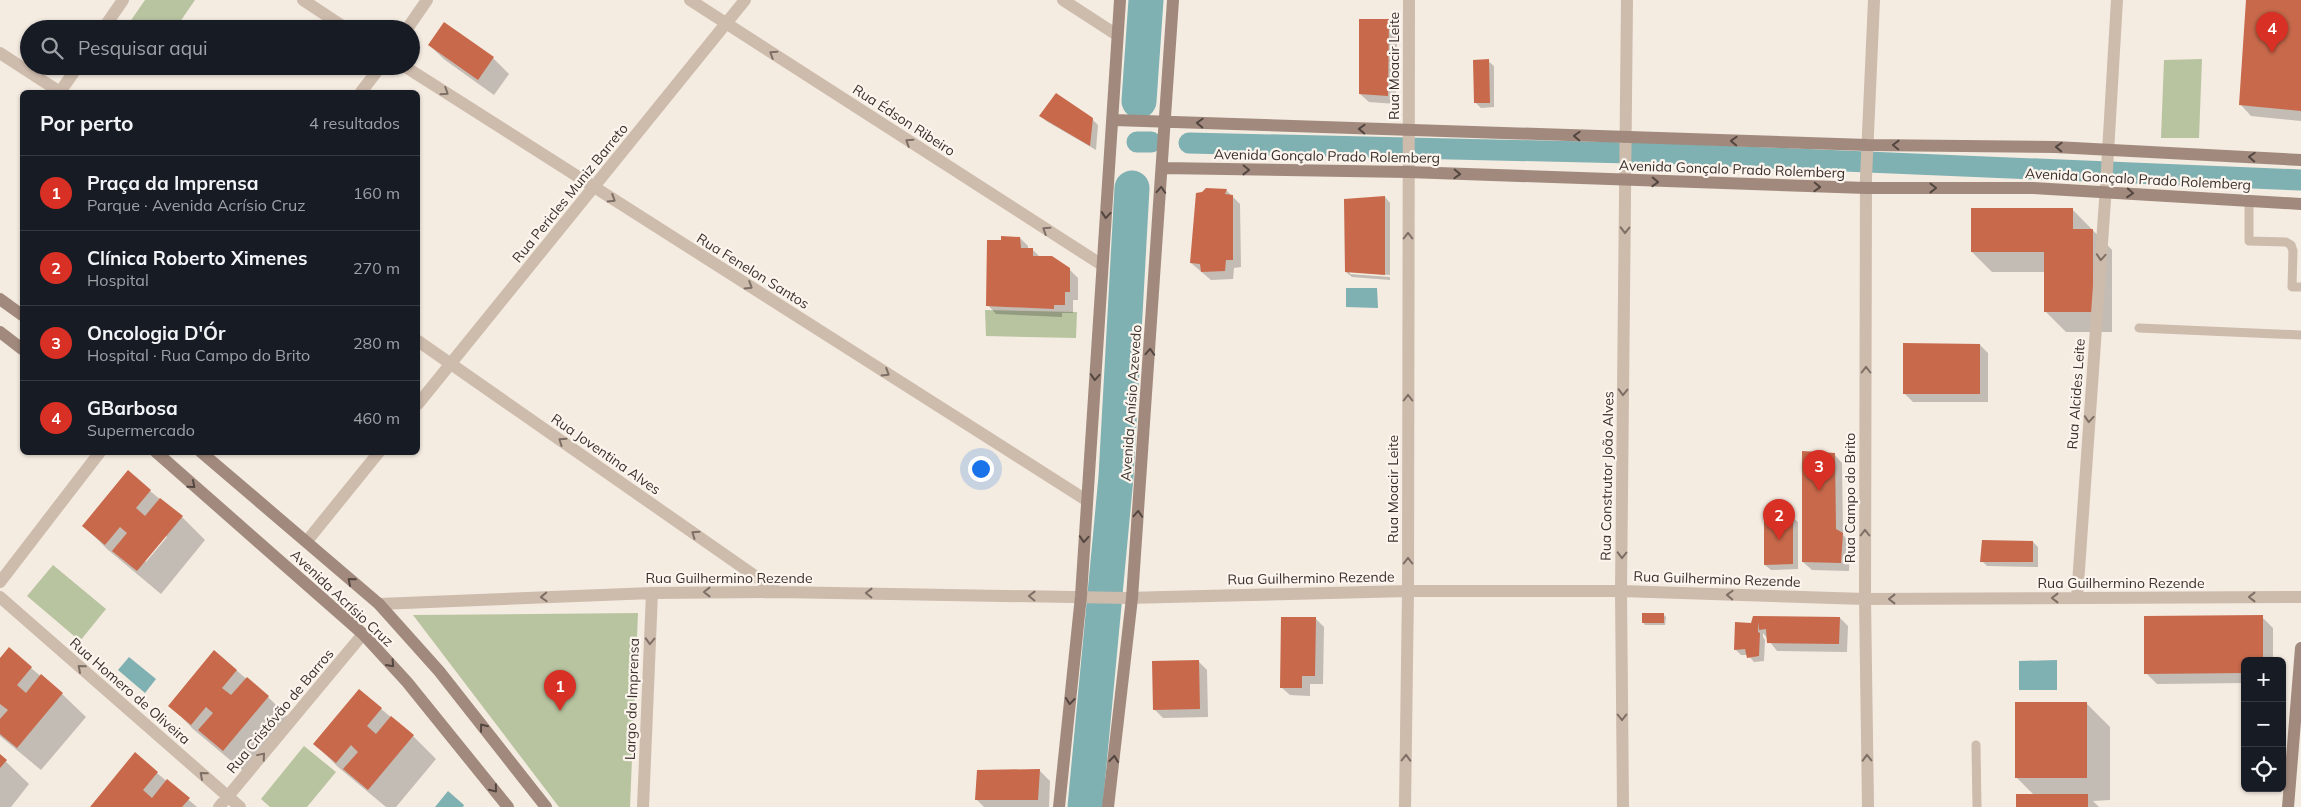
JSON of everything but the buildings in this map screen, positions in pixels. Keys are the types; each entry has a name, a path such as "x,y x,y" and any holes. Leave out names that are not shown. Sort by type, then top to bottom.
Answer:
{"street":[{"path":"109,20 123,0"},
{"path":"303,0 333,20"},
{"path":"414,20 427,0"},
{"name":"Rua Édson Ribeiro","path":"690,0 1102,265"},
{"name":"Rua Pericles Muniz Barreto","path":"420,402 745,0"},
{"path":"1063,0 1117,35"},
{"path":"1059,807 1081,596 1102,265 1114,120 1120,0"},
{"name":"Avenida Anísio Azevedo","path":"1108,807 1129,598 1163,168 1173,0"},
{"name":"Rua Moacir Leite","path":"1405,807 1408,591 1409,0"},
{"name":"Rua Construtor João Alves","path":"1623,807 1621,591 1627,0"},
{"path":"1867,149 1874,0"},
{"path":"2107,154 2117,0"},
{"path":"0,53 20,66"},
{"path":"34,75 57,90"},
{"path":"61,90 72,75"},
{"path":"363,90 375,75"},
{"name":"Rua Fenelon Santos","path":"418,75 1086,500"},
{"name":"Avenida Gonçalo Prado Rolemberg","path":"1114,120 1165,121 1409,137 2301,160"},
{"name":"Rua Campo do Brito","path":"1867,149 1865,599 1868,807"},
{"name":"Rua Alcides Leite","path":"2077,598 2107,154"},
{"name":"Avenida Gonçalo Prado Rolemberg","path":"1163,168 1408,167 1625,181 1866,183 2106,189 2301,204"},
{"path":"0,299 20,314"},
{"path":"0,332 20,347"},
{"name":"Rua Joventina Alves","path":"420,342 778,592"},
{"path":"0,582 98,455"},
{"name":"Avenida Acrísio Cruz","path":"159,455 363,634 407,682 508,807"},
{"name":"Avenida Acrísio Cruz","path":"205,455 307,541 378,604 439,671 546,807"},
{"path":"307,541 377,455"},
{"name":"Rua Guilhermino Rezende","path":"378,604 652,593 778,592 1129,598 1408,591 1621,591 1865,599 2301,597"},
{"name":"Largo da Imprensa","path":"643,807 652,593"},
{"name":"Rua Homero de Oliveira","path":"0,597 240,807"},
{"name":"Rua Cristóvão de Barros","path":"219,807 363,634"},
{"path":"2288,807 2301,648"}],"lane":[{"path":"2249,200 2249,241 2286,242 2291,245 2293,251 2292,287 2301,287"},
{"path":"2139,328 2301,335"},
{"path":"1976,745 1977,807"}],"green space":[{"path":"145,0 195,0 181,20 131,20"},
{"path":"2202,59 2199,138 2161,138 2164,60"},
{"path":"985,310 1077,312 1076,338 986,336"},
{"path":"53,565 106,609 80,641 27,596"},
{"path":"638,613 630,807 559,807 413,615"},
{"path":"304,746 336,772 307,807 270,807 261,799"}],"water":[{"path":"1346,288 1377,288 1378,308 1346,307"},
{"path":"129,657 156,679 145,693 118,670"},
{"path":"2057,660 2057,690 2019,690 2019,661"},
{"path":"448,791 464,805 463,807 435,807"}],"waterway":[{"path":"1139,101 1146,0"},
{"path":"1137,142 1151,142"},
{"path":"1189,143 1674,154 2301,180"},
{"path":"1085,807 1116,477 1132,188"}],"place":[{"name":"GBarbosa","path":"2272,53"},
{"name":"Oncologia D'Ór","path":"1819,491"},
{"name":"Clínica Roberto Ximenes","path":"1779,540"},
{"name":"Praça da Imprensa","path":"560,711"}]}
